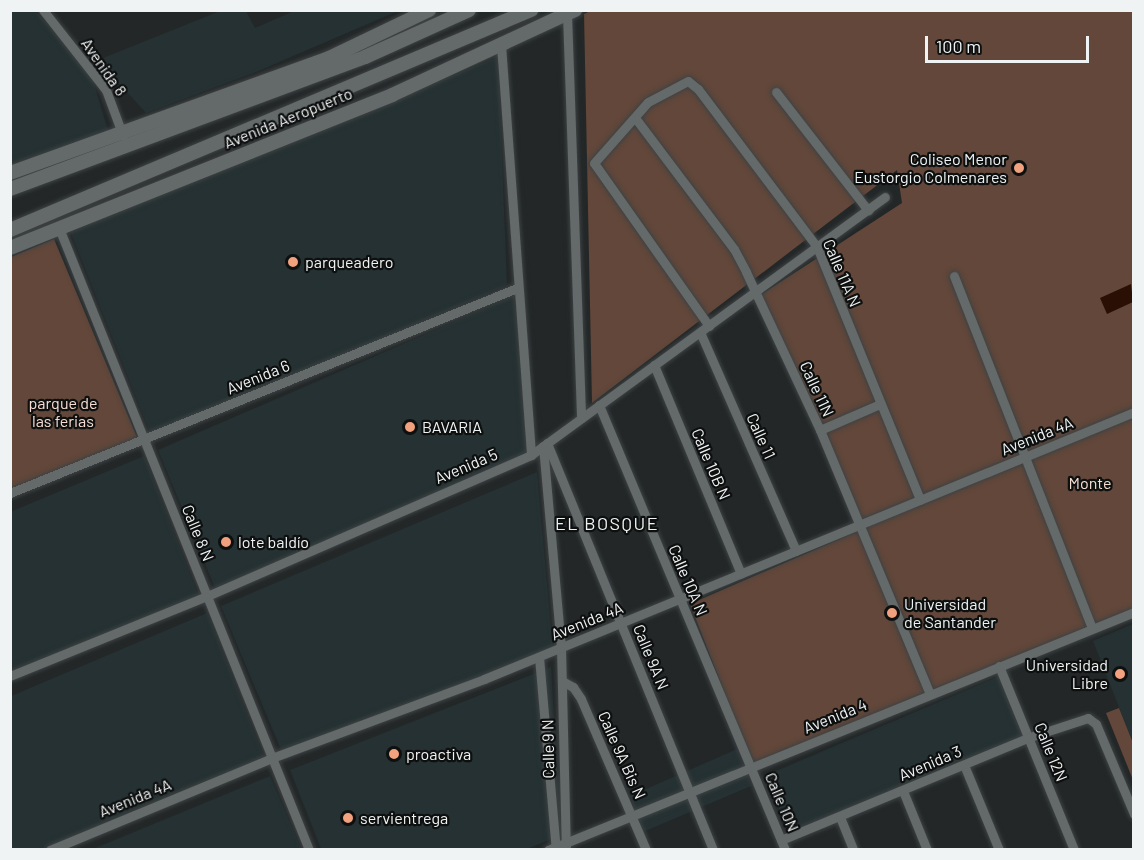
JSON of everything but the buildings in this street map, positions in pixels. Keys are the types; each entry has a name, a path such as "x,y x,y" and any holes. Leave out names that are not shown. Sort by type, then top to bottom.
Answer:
{"main road":[{"name":"Avenida Aeropuerto","path":"10,189 329,58 429,10"},
{"name":"Avenida Aeropuerto","path":"10,173 124,141 365,57 469,10"},
{"name":"Avenida Aeropuerto","path":"10,230 433,54 531,10"},
{"name":"Avenida Aeropuerto","path":"10,248 451,69 571,12"},
{"path":"433,54 451,69 459,43"},
{"path":"123,184 141,195"}],"street":[{"name":"Avenida 8","path":"43,10 106,90 124,141"},
{"path":"571,12 581,418"},
{"path":"501,45 517,288 531,454"},
{"name":"Calle 11A N","path":"636,119 659,93 688,81 694,84 817,247 920,500"},
{"path":"776,92 868,210"},
{"path":"636,119 596,156 594,164 709,326"},
{"name":"Calle 11N","path":"636,119 734,249 820,430 930,694"},
{"name":"Avenida 5","path":"10,676 207,596 531,454 885,197"},
{"name":"Calle 8 N","path":"59,228 309,849"},
{"path":"954,276 1092,628"},
{"name":"Avenida 6","path":"10,493 517,288"},
{"name":"Calle 11","path":"700,332 796,551"},
{"name":"Calle 10B N","path":"654,365 741,574"},
{"path":"820,430 880,404"},
{"name":"Calle 10A N","path":"599,405 750,767"},
{"name":"Avenida 4A","path":"50,849 272,758 540,657 1134,412"},
{"name":"Calle 9A N","path":"545,445 621,623 713,849"},
{"name":"Calle 9 N","path":"545,445 561,648 570,845"},
{"name":"Avenida 4","path":"553,848 570,845 689,791 1134,612"},
{"name":"Calle 9 N","path":"540,657 553,848"},
{"name":"Calle 12N","path":"999,666 1074,849"},
{"name":"Calle 9A Bis N","path":"562,681 578,692 646,849"},
{"name":"Avenida 3","path":"783,845 840,817 1030,737 1092,718 1134,814"},
{"path":"964,765 999,849"},
{"name":"Calle 10N","path":"750,767 783,845"},
{"path":"903,791 927,849"},
{"path":"840,817 854,849"}],"shaded area":[{"path":"11,11 35,11 90,71 108,130 11,165"},
{"path":"220,11 246,11 255,28 294,11 398,11 256,72 146,113 98,60"},
{"path":"498,57 507,285 152,437 70,231"},
{"path":"1131,284 1133,302 1107,314 1100,298"},
{"path":"514,296 533,451 215,588 158,450"},
{"path":"144,456 198,595 11,676 10,512"},
{"path":"537,472 553,651 284,757 221,606"},
{"path":"207,613 264,758 55,849 11,850 11,696"},
{"name":"Universidad Libre","path":"1133,624 1133,743 1093,641"},
{"path":"551,667 561,835 527,849 321,849 290,770"},
{"path":"1000,676 1025,736 789,833 764,776"},
{"path":"737,749 751,786 643,832 630,796"},
{"path":"270,776 301,849 93,849"}],"green space":[{"name":"Monte","path":"592,10 1133,11 1133,612 754,768 690,604 858,531 759,296 902,203 897,170 592,403 584,14"},
{"name":"parque de las ferias","path":"54,239 139,442 11,495 11,257"},
{"path":"1119,708 1133,743 1133,780 1106,713"}],"place":[{"name":"Coliseo Menor Eustorgio Colmenares","path":"1019,168"},
{"name":"parqueadero","path":"293,262"},
{"name":"BAVARIA","path":"410,427"},
{"name":"lote baldío","path":"226,542"},
{"name":"Universidad de Santander","path":"892,613"},
{"name":"Universidad Libre","path":"1120,674"},
{"name":"proactiva","path":"394,754"},
{"name":"servientrega","path":"348,818"}],"district":[{"name":"EL BOSQUE","path":"607,523"}]}
